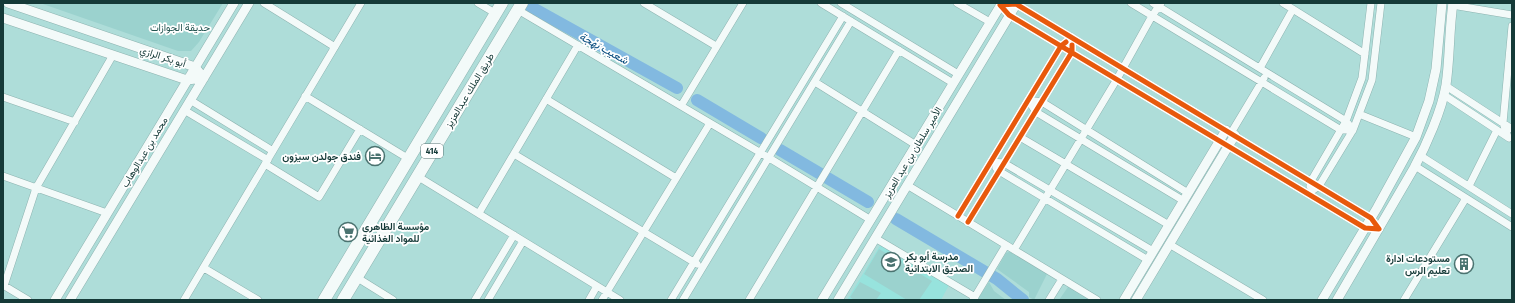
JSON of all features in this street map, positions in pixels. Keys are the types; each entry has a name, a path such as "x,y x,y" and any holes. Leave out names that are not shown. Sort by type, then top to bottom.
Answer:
{"highway":[{"name":"طريق الملك عبدالعزيز","path":"342,300 520,7"},
{"name":"طريق الملك عبدالعزيز","path":"324,300 498,8"}],"street":[{"name":"أبو بكر الرازي","path":"8,3 195,67 204,78"},
{"name":"محمد بن عبدالوهاب","path":"55,300 234,3"},
{"name":"محمد بن عبدالوهاب","path":"70,300 249,3"},
{"path":"264,3 335,46"},
{"path":"478,3 498,8"},
{"path":"644,3 716,46"},
{"path":"680,106 743,3"},
{"path":"821,3 953,83"},
{"path":"842,3 958,74"},
{"path":"957,3 990,22"},
{"path":"1001,4 1016,3 1371,218 1379,229"},
{"name":"الأمير سلطان بن عبد العزيز","path":"838,300 1016,3"},
{"path":"1131,3 1341,130 1353,130"},
{"path":"1283,3 1365,54"},
{"path":"1309,193 1311,181 1346,120 1362,78 1371,3"},
{"path":"1309,193 1319,186 1353,130 1372,80 1381,3"},
{"path":"1322,300 1371,218 1416,138 1429,101 1436,69 1442,3"},
{"path":"184,300 359,4"},
{"path":"1001,4 1009,15 1309,193 1365,228 1379,229"},
{"name":"الأمير سلطان بن عبد العزيز","path":"822,300 1001,4"},
{"path":"1014,250 1117,79 1152,16 1157,4 1267,73 1346,120 1353,130"},
{"path":"1337,300 1421,156 1445,90 1452,4 1512,15"},
{"path":"520,7 578,45 680,106 769,158 818,184 871,220"},
{"path":"1260,68 1293,9"},
{"path":"671,300 843,16"},
{"name":"أبو بكر الرازي","path":"3,18 187,80 204,78"},
{"path":"683,300 851,21"},
{"path":"1510,139 1503,123 1512,26"},
{"path":"958,216 1062,46 1072,37"},
{"path":"968,222 1072,52 1072,37"},
{"path":"479,213 578,45"},
{"path":"749,300 899,50"},
{"path":"28,300 4,286 36,188 113,55"},
{"path":"1136,300 1228,146 1231,133 1267,73"},
{"path":"815,82 916,145"},
{"path":"1445,90 1512,128 1510,139"},
{"path":"1445,90 1510,139"},
{"path":"305,96 409,159"},
{"path":"3,97 75,122"},
{"path":"546,98 676,178"},
{"path":"190,100 273,151"},
{"path":"1028,100 1042,102 1087,130 1186,197"},
{"path":"1028,100 1036,112 1081,139 1186,197"},
{"path":"184,110 319,197 360,129"},
{"path":"1359,114 1416,138"},
{"path":"602,300 710,123"},
{"path":"1469,186 1497,130"},
{"path":"1124,300 1220,141 1231,133"},
{"path":"1020,137 1169,225"},
{"path":"514,154 703,267"},
{"path":"1421,156 1512,214"},
{"path":"991,162 1004,163 1153,251"},
{"path":"991,162 999,171 1148,260"},
{"path":"1416,166 1512,227"},
{"path":"3,176 107,213"},
{"path":"417,176 620,300"},
{"path":"907,185 1097,300"},
{"path":"1404,300 1466,198"},
{"path":"475,300 514,235"},
{"path":"875,238 974,299 1006,245"},
{"path":"488,300 523,241"},
{"path":"1169,244 1263,300"},
{"path":"204,268 258,300"},
{"path":"356,277 393,300"},
{"path":"1049,300 1062,279"},
{"path":"589,300 597,286"}],"shaded area":[{"name":"مدرسة أبو بكر الصديق الابتدائية","path":"881,244 949,285 941,300 847,300"}],"green space":[{"name":"حديقة الجوازات","path":"40,3 223,3 199,42 191,51 178,51"},
{"path":"879,249 932,281 919,300 907,300 864,274"},
{"path":"1011,251 1048,272 1034,300 1029,297 1029,292 997,269 1006,253"},
{"path":"860,282 881,293 876,300 854,300 850,297"},
{"path":"989,282 994,291 1006,300 977,300"},
{"path":"1068,287 1070,287 1092,300 1059,300"}],"waterway":[{"name":"شعيب بَهْجة","path":"531,7 677,88"},
{"name":"شعيب بَهْجة","path":"697,100 761,138"},
{"name":"شعيب بَهْجة","path":"780,150 868,202"},
{"name":"شعيب بَهْجة","path":"896,219 997,279 1023,300"}],"cycle path":[{"path":"1016,4 1371,218 1379,229 1365,228 1009,15 1000,5 1016,4"},
{"path":"958,216 1061,46 1066,42"},
{"path":"968,222 1072,52 1072,45"}],"place":[{"name":"فندق جولدن سيزون","path":"375,156"},
{"name":"مؤسسة الظاهري للمواد الغذائية","path":"348,232"},
{"name":"مدرسة أبو بكر الصديق الابتدائية","path":"891,262"},
{"name":"مستودعات ادارة تعليم الرس","path":"1464,264"}]}
